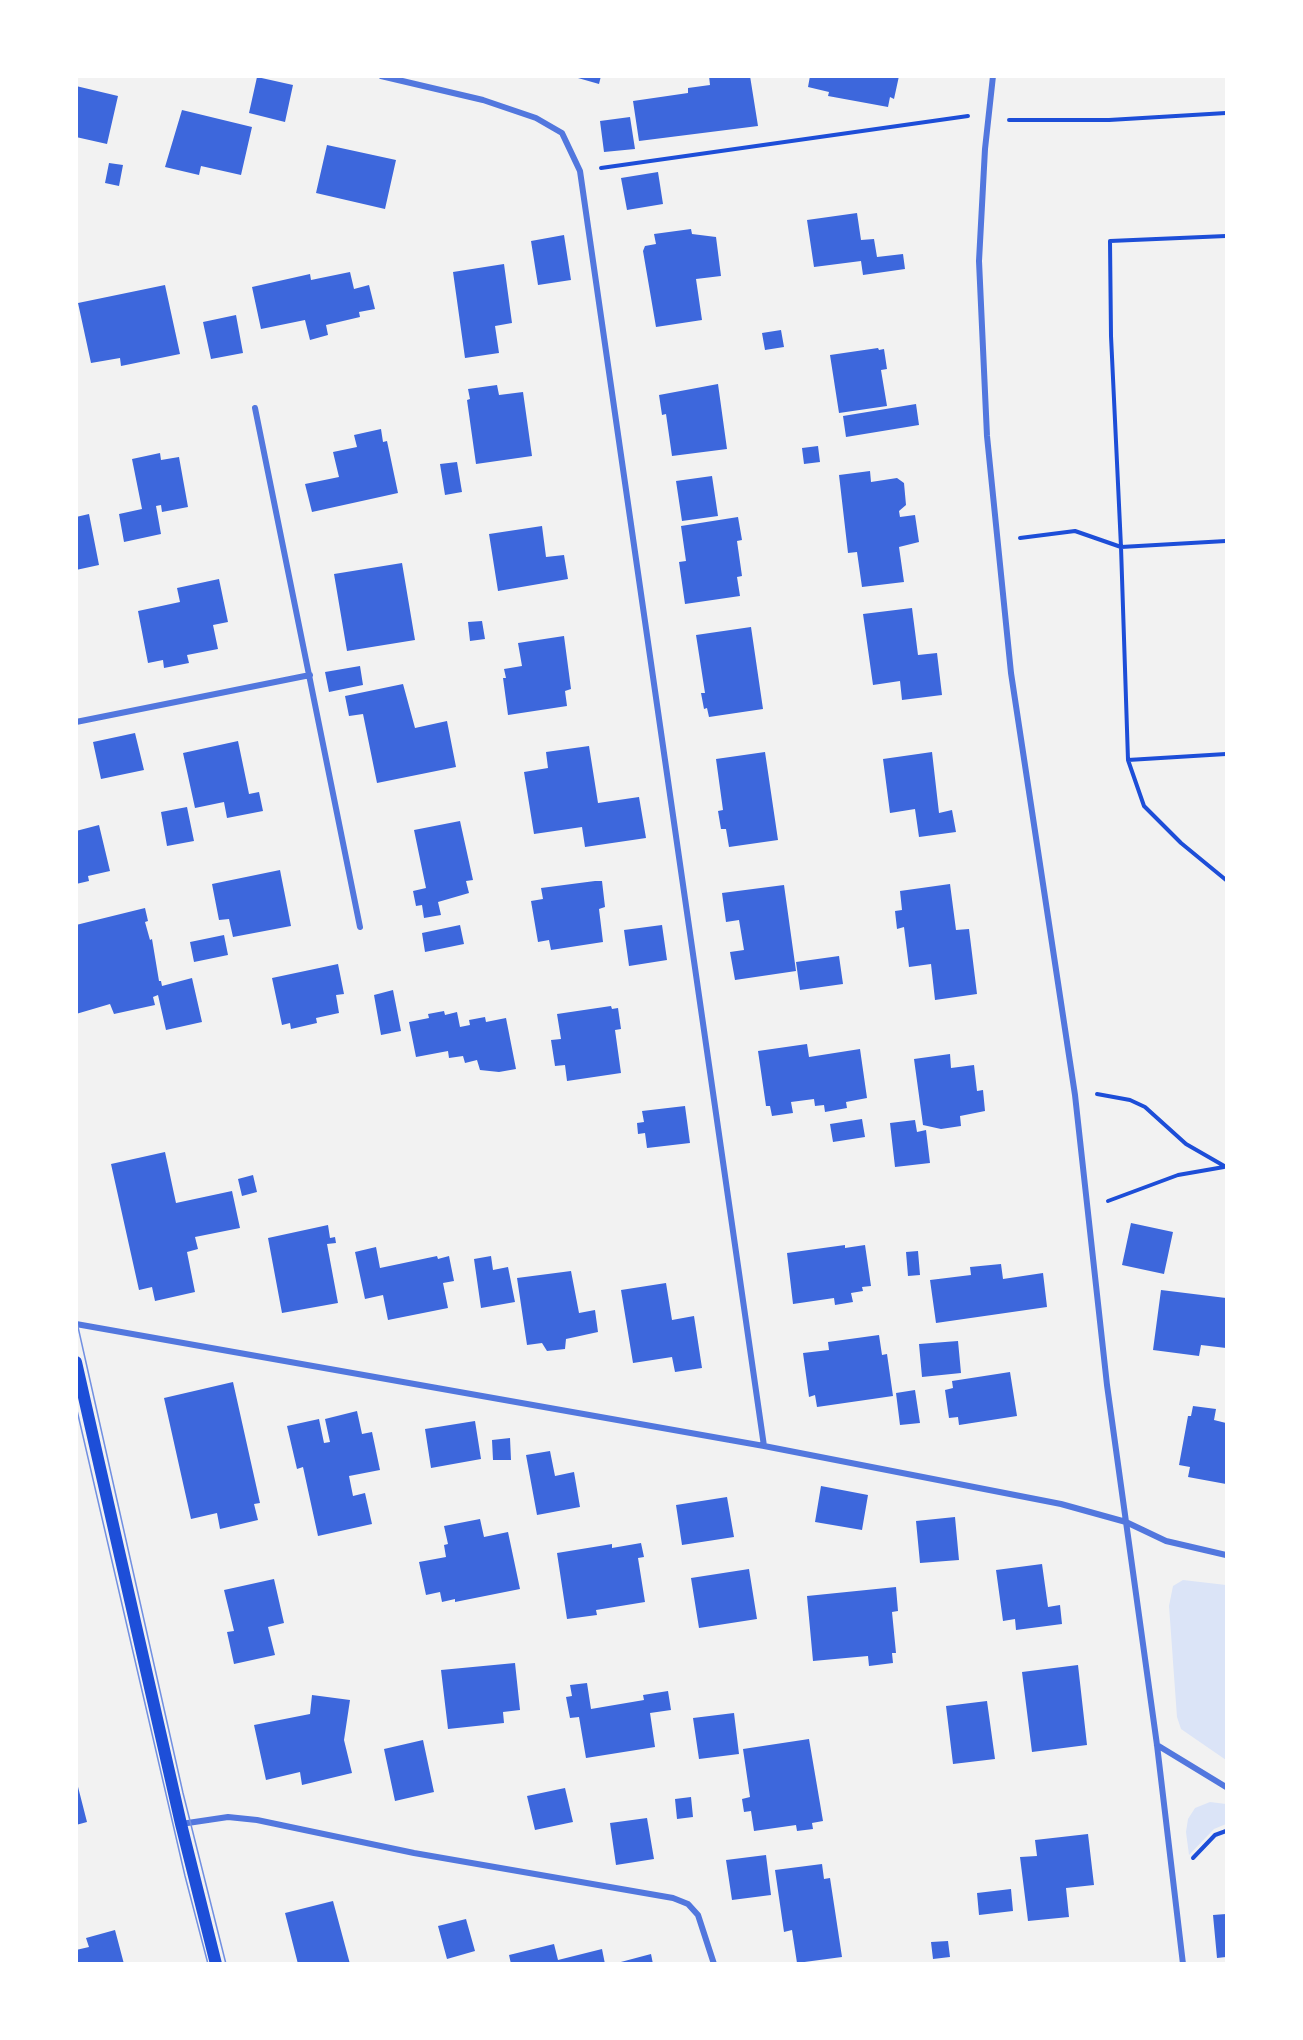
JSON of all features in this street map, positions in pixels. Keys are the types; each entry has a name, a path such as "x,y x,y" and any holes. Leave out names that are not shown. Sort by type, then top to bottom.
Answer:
{"main road":[{"path":"76,1362 181,1824 216,1964"}],"street":[{"path":"381,76 483,100 536,118 562,133 580,171 764,1446"},
{"path":"993,76 979,261 987,436 1011,673 1075,1095 1107,1385 1157,1745 1183,1964"},
{"path":"255,408 360,927"},
{"path":"76,722 310,675"},
{"path":"76,1324 764,1446 1061,1504 1126,1522 1166,1541 1227,1555"},
{"path":"1157,1745 1227,1787"},
{"path":"181,1824 228,1817 257,1820 414,1853 673,1898 688,1904 698,1915 714,1964"}],"path":[{"path":"580,171 964,116 1109,120 1227,113"},
{"path":"1227,236 1110,241 1111,336 1128,760 1143,806 1181,843 1227,880"},
{"path":"998,540 1075,531 1121,547 1227,541"},
{"path":"1128,760 1227,754"},
{"path":"1075,1095 1106,1094 1145,1107 1186,1144 1225,1167"},
{"path":"1088,1210 1135,1189 1178,1175 1225,1167"},
{"path":"1173,1878 1215,1835 1227,1831"}],"shaded area":[{"path":"1183,1580 1226,1585 1226,1760 1181,1729 1177,1717 1169,1606 1173,1586"},
{"path":"1210,1802 1226,1804 1226,1824 1214,1829 1189,1855 1186,1832 1188,1819 1195,1808"}],"building":[{"path":"571,76 601,76 599,84"},
{"path":"709,76 750,76 758,126 639,141 633,101 688,93 688,88 710,85"},
{"path":"810,76 899,76 894,99 890,97 888,107 828,96 829,92 808,87"},
{"path":"257,77 293,85 285,122 249,113"},
{"path":"76,86 118,96 107,144 76,137"},
{"path":"182,110 252,127 241,175 201,166 199,175 165,167"},
{"path":"630,117 635,149 604,152 600,121"},
{"path":"327,145 396,160 385,209 316,193"},
{"path":"109,163 123,165 119,186 105,183"},
{"path":"658,172 663,204 627,210 621,178"},
{"path":"857,213 861,240 874,239 877,257 903,254 905,269 863,275 861,261 814,267 807,220"},
{"path":"691,229 692,234 716,237 721,276 696,279 702,320 656,327 643,251 645,246 656,244 654,234"},
{"path":"564,235 571,280 538,285 531,241"},
{"path":"504,264 512,323 495,326 499,353 465,358 453,272"},
{"path":"350,272 354,289 369,285 375,309 359,312 360,317 326,325 328,335 310,340 305,320 261,329 252,287 310,274 311,280"},
{"path":"165,285 180,354 121,366 120,358 91,363 78,303"},
{"path":"236,315 243,353 211,359 203,322"},
{"path":"781,330 784,347 765,350 762,333"},
{"path":"878,348 879,350 884,349 887,369 881,370 887,406 839,413 830,355"},
{"path":"718,384 727,449 672,456 666,414 662,415 659,395"},
{"path":"497,385 499,395 523,392 532,456 476,464 467,400 470,399 468,389"},
{"path":"916,404 919,425 846,437 843,416"},
{"path":"381,429 383,442 387,441 398,493 312,512 305,484 339,477 333,452 357,447 354,435"},
{"path":"818,446 820,462 804,464 802,448"},
{"path":"160,453 161,460 179,457 188,507 162,512 161,505 156,506 161,534 124,542 119,514 142,509 132,459"},
{"path":"457,462 462,492 445,495 440,464"},
{"path":"870,471 871,482 897,478 904,483 906,505 899,511 900,517 915,515 919,542 899,547 904,582 862,587 857,552 848,553 839,475"},
{"path":"712,476 718,516 682,521 676,481"},
{"path":"89,514 99,565 76,570 76,517"},
{"path":"738,517 742,540 737,541 742,576 737,577 740,596 685,604 679,562 686,561 681,526"},
{"path":"542,526 546,557 564,555 568,579 498,591 489,534"},
{"path":"402,563 415,640 347,651 334,574"},
{"path":"219,579 228,622 213,625 218,649 187,655 189,663 164,668 163,660 148,663 138,611 180,602 177,588"},
{"path":"912,608 918,655 937,653 942,695 902,700 900,681 873,685 863,614"},
{"path":"482,621 485,639 470,641 468,622"},
{"path":"751,627 763,709 709,717 707,708 704,709 701,693 705,693 696,635"},
{"path":"564,636 571,689 565,691 567,706 508,715 504,669 522,666 518,643"},
{"path":"360,666 363,685 329,692 325,672"},
{"path":"403,684 415,728 447,721 456,767 377,783 363,714 349,716 345,696"},
{"path":"135,733 144,770 101,779 93,742"},
{"path":"238,741 249,794 259,792 263,811 227,818 224,802 195,808 183,753"},
{"path":"589,746 598,803 639,797 646,838 585,847 582,827 534,834 524,772 548,768 546,752"},
{"path":"765,752 778,840 729,847 726,829 721,829 718,811 723,810 716,759"},
{"path":"932,752 939,813 952,810 956,832 919,837 915,809 890,813 883,759"},
{"path":"187,807 194,841 167,846 161,812"},
{"path":"460,821 473,880 466,881 469,893 438,902 441,915 424,918 422,905 416,906 413,891 426,888 414,830"},
{"path":"99,825 110,871 88,876 89,881 76,884 76,831"},
{"path":"280,870 291,926 233,937 229,919 219,920 212,884"},
{"path":"602,881 605,907 599,909 603,942 551,950 549,940 538,942 531,901 543,899 541,888"},
{"path":"950,884 956,930 969,929 977,994 935,1000 931,964 909,967 904,927 897,929 895,911 902,910 900,891"},
{"path":"784,885 796,971 735,980 730,952 744,950 739,920 726,922 722,893"},
{"path":"145,908 148,921 145,922 150,940 152,939 159,981 162,986 192,978 202,1022 166,1030 158,995 153,997 155,1005 114,1014 110,1004 76,1014 76,925"},
{"path":"460,925 464,944 425,952 422,933"},
{"path":"662,925 667,960 629,966 624,930"},
{"path":"224,935 228,955 194,962 190,942"},
{"path":"839,956 843,984 800,990 796,962"},
{"path":"338,964 344,994 336,995 339,1013 316,1018 317,1023 291,1029 290,1023 282,1025 272,978"},
{"path":"393,990 401,1031 381,1035 374,995"},
{"path":"611,1006 612,1009 618,1008 621,1029 615,1030 621,1073 567,1081 565,1065 555,1066 551,1040 561,1039 557,1014"},
{"path":"444,1011 445,1015 457,1012 460,1027 470,1025 469,1020 485,1017 486,1022 506,1018 516,1069 499,1072 480,1070 477,1060 465,1063 463,1056 449,1058 448,1051 416,1057 409,1022 429,1018 428,1014"},
{"path":"807,1044 809,1057 860,1049 867,1098 846,1102 847,1108 825,1112 824,1105 815,1106 814,1099 791,1102 793,1113 772,1116 770,1106 766,1106 758,1051"},
{"path":"950,1054 951,1068 974,1065 977,1091 983,1090 985,1111 960,1116 961,1126 941,1129 923,1125 914,1059"},
{"path":"685,1106 690,1143 647,1148 645,1133 638,1134 637,1123 644,1122 642,1111"},
{"path":"862,1119 865,1137 833,1142 830,1124"},
{"path":"915,1120 917,1132 926,1130 930,1163 895,1167 890,1123"},
{"path":"165,1152 176,1203 232,1191 240,1228 195,1237 198,1249 187,1252 195,1292 155,1301 152,1287 139,1290 111,1164"},
{"path":"253,1175 257,1192 242,1196 238,1179"},
{"path":"1131,1223 1173,1232 1164,1274 1122,1265"},
{"path":"328,1225 330,1238 335,1237 336,1243 327,1244 338,1303 282,1313 268,1238"},
{"path":"845,1245 845,1248 865,1245 871,1286 862,1287 863,1291 851,1293 853,1302 835,1305 834,1298 793,1304 787,1253"},
{"path":"376,1247 380,1268 437,1256 438,1259 449,1256 454,1281 443,1283 448,1308 388,1320 383,1295 365,1299 355,1252"},
{"path":"918,1251 920,1275 908,1276 906,1252"},
{"path":"491,1256 493,1270 508,1267 515,1302 481,1308 474,1259"},
{"path":"1001,1264 1003,1279 1043,1273 1047,1307 936,1323 930,1280 971,1275 970,1267"},
{"path":"571,1271 579,1313 595,1310 598,1332 566,1339 565,1349 547,1351 542,1343 527,1345 517,1278"},
{"path":"666,1283 672,1320 694,1316 702,1368 675,1372 672,1357 633,1363 621,1290"},
{"path":"1161,1290 1226,1298 1226,1348 1201,1345 1199,1356 1153,1350"},
{"path":"879,1335 882,1355 887,1354 893,1396 817,1407 815,1395 809,1397 803,1353 829,1350 828,1342"},
{"path":"958,1341 961,1373 922,1377 919,1344"},
{"path":"1010,1372 1017,1416 959,1425 958,1417 949,1418 945,1390 953,1388 952,1381"},
{"path":"233,1382 260,1503 254,1504 258,1520 220,1529 217,1513 191,1519 164,1398"},
{"path":"915,1390 920,1423 900,1425 896,1393"},
{"path":"1193,1406 1216,1409 1214,1420 1226,1423 1226,1484 1188,1477 1190,1467 1179,1465 1188,1416 1191,1416"},
{"path":"357,1411 362,1434 372,1432 380,1470 349,1476 353,1496 365,1493 372,1524 318,1536 303,1467 297,1469 287,1426 319,1419 324,1443 330,1442 325,1419"},
{"path":"475,1421 481,1459 431,1468 425,1429"},
{"path":"510,1438 511,1460 493,1460 492,1440"},
{"path":"550,1451 555,1476 574,1472 580,1507 537,1515 526,1455"},
{"path":"821,1486 868,1495 862,1530 815,1522"},
{"path":"727,1497 734,1537 682,1545 676,1505"},
{"path":"955,1517 959,1560 920,1563 916,1521"},
{"path":"480,1519 484,1537 508,1532 520,1589 455,1602 455,1599 442,1602 440,1592 426,1595 419,1562 446,1557 444,1545 448,1544 444,1526"},
{"path":"641,1543 644,1557 638,1558 645,1602 596,1610 597,1615 567,1619 557,1553 612,1544 612,1548"},
{"path":"1042,1564 1048,1607 1060,1605 1062,1624 1016,1630 1015,1619 1003,1621 996,1570"},
{"path":"749,1569 757,1619 699,1628 691,1578"},
{"path":"274,1579 284,1623 268,1627 275,1655 234,1664 227,1632 234,1631 224,1590"},
{"path":"896,1587 898,1611 892,1612 896,1653 892,1653 893,1663 869,1666 868,1656 813,1661 807,1596"},
{"path":"515,1663 520,1710 503,1712 504,1723 448,1729 441,1670"},
{"path":"1078,1665 1087,1745 1032,1752 1022,1672"},
{"path":"587,1683 591,1709 644,1700 643,1695 668,1691 671,1710 650,1713 655,1747 586,1758 579,1717 570,1718 566,1697 572,1696 570,1685"},
{"path":"312,1695 350,1700 344,1740 352,1773 302,1785 300,1772 266,1780 254,1725 310,1714"},
{"path":"987,1701 995,1759 953,1764 946,1706"},
{"path":"734,1713 739,1754 699,1759 693,1718"},
{"path":"809,1739 823,1821 812,1823 813,1829 797,1831 796,1825 754,1831 751,1811 744,1812 742,1799 750,1797 743,1749"},
{"path":"423,1740 434,1792 395,1801 384,1749"},
{"path":"76,1779 87,1822 76,1825"},
{"path":"565,1788 573,1822 535,1830 527,1796"},
{"path":"691,1797 693,1817 677,1819 675,1799"},
{"path":"647,1818 654,1859 616,1865 610,1823"},
{"path":"1088,1834 1094,1885 1066,1888 1069,1917 1028,1921 1020,1857 1037,1856 1035,1840"},
{"path":"766,1855 771,1895 732,1900 726,1860"},
{"path":"822,1864 824,1879 830,1878 842,1957 797,1963 792,1930 784,1932 775,1870"},
{"path":"1011,1889 1013,1911 979,1915 977,1893"},
{"path":"333,1901 350,1964 298,1964 285,1913"},
{"path":"1226,1914 1226,1957 1217,1958 1213,1915"},
{"path":"466,1919 475,1951 447,1959 438,1926"},
{"path":"115,1930 124,1964 76,1964 76,1950 89,1947 86,1938"},
{"path":"948,1941 950,1957 933,1959 931,1942"},
{"path":"554,1944 558,1960 602,1949 605,1964 511,1964 509,1955"},
{"path":"651,1954 653,1964 617,1964 617,1963"}],"tram line":[{"path":"76,1318 183,1793 226,1964"},
{"path":"76,1406 185,1876 208,1964"}]}
